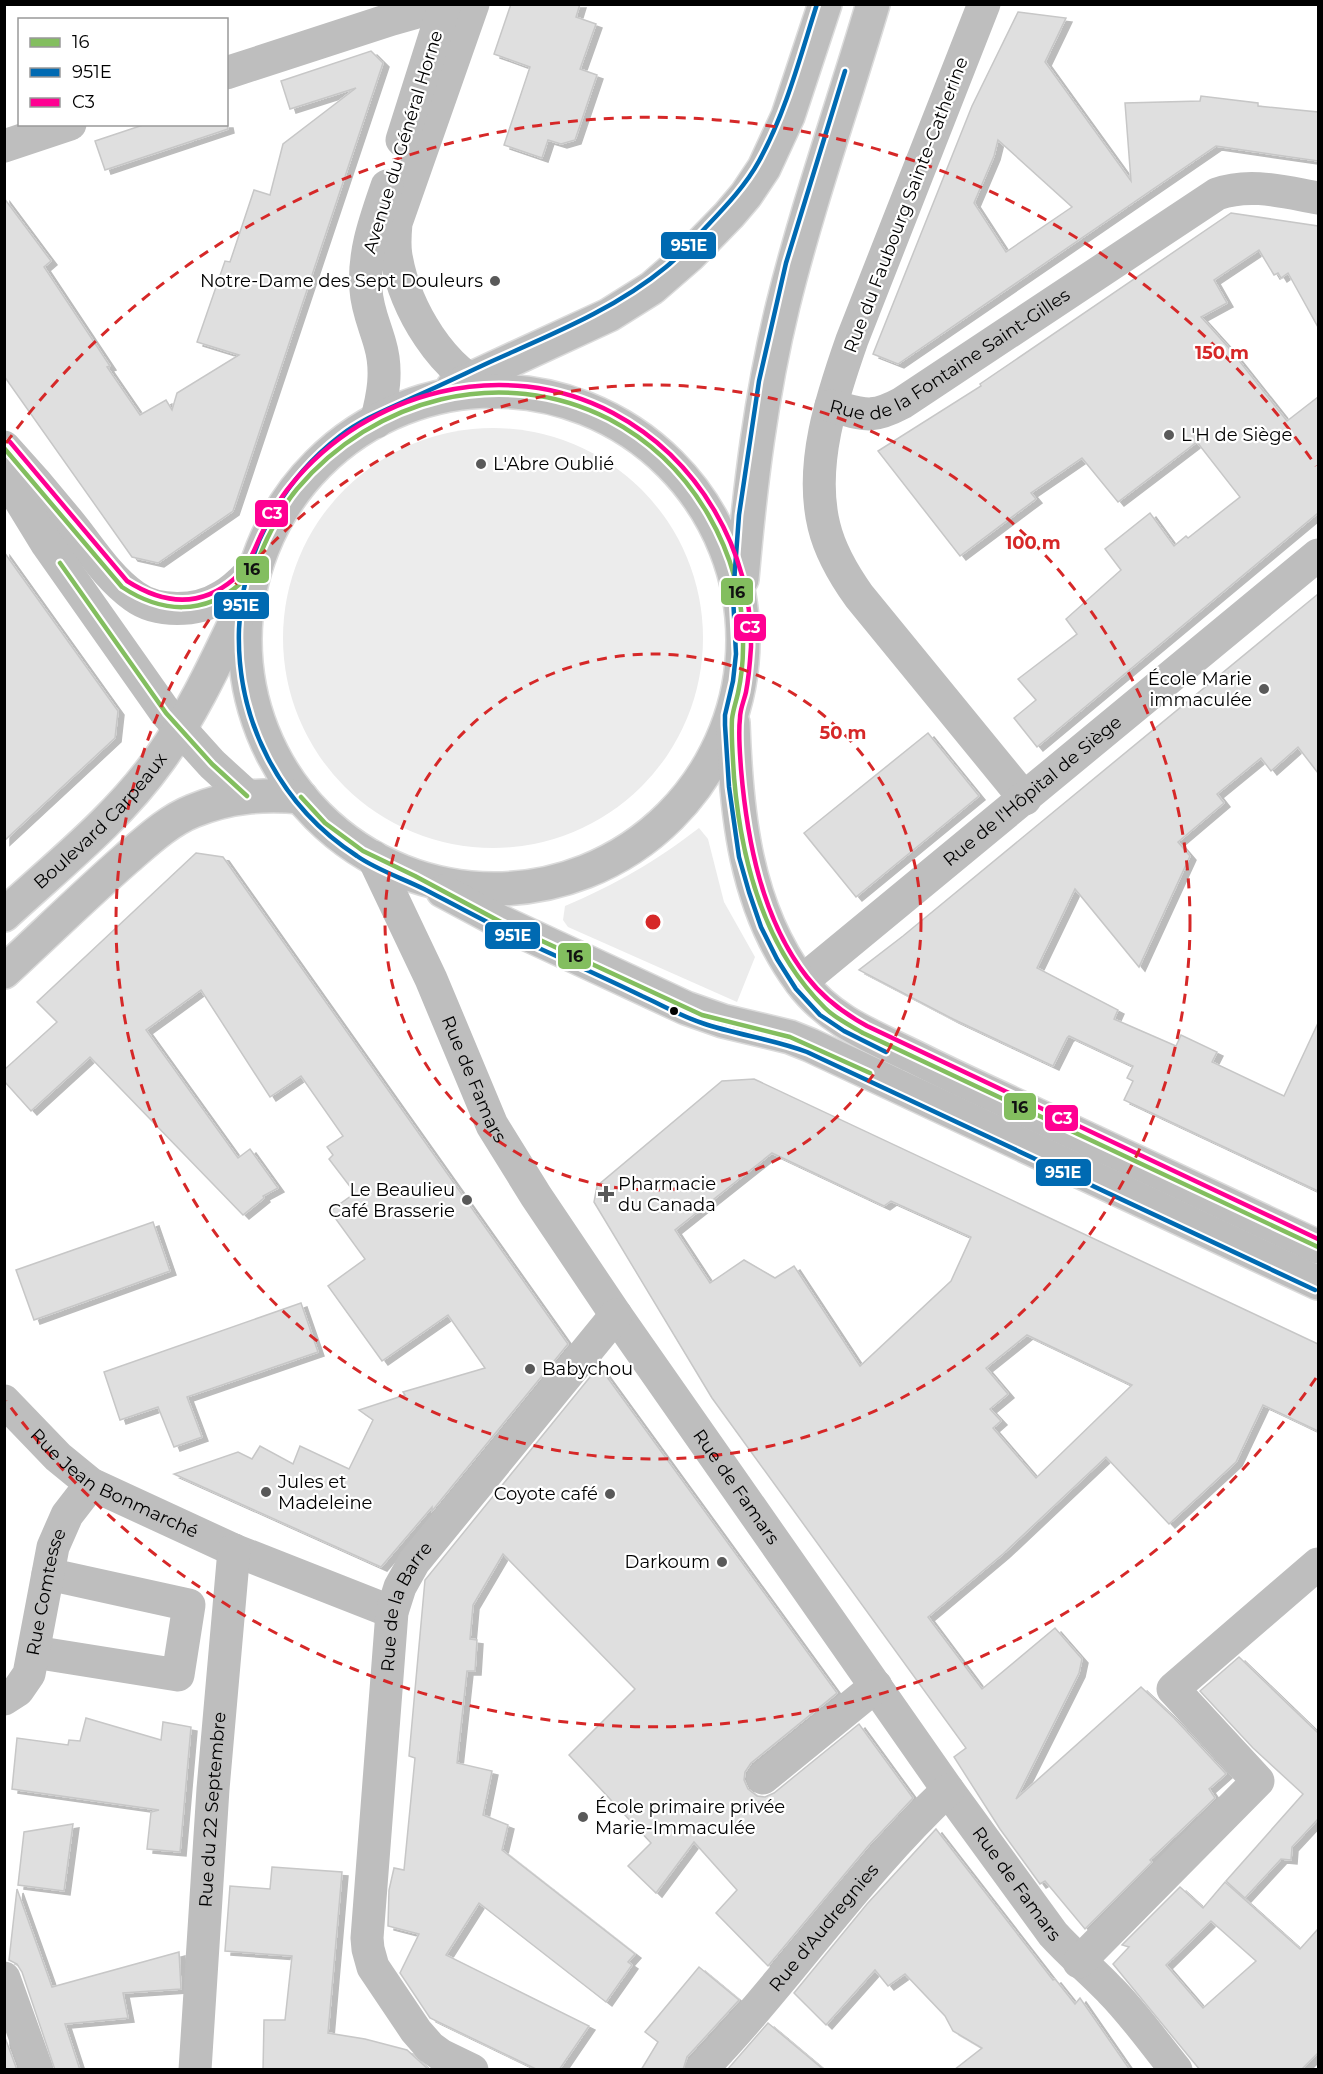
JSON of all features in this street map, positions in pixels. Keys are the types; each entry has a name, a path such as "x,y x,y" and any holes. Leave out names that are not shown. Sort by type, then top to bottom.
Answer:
{"street":[{"path":"228,72 445,4"},
{"name":"Avenue du Général Horne","path":"376,422 385,383 381,346 366,293 367,255 372,231 445,4"},
{"name":"Avenue du Général Horne","path":"473,4 398,217 395,254 400,272 425,330 446,358 482,386"},
{"path":"825,4 788,116 777,142 752,186 729,215 670,273 609,315 482,386 414,405 376,422 338,447 298,488 274,526 254,579 246,624 245,648 251,694 257,716 281,769 302,797 317,815 343,838 373,857 415,876 501,922 686,1008 723,1021 790,1037 810,1045 1318,1283"},
{"path":"740,599 755,451 774,343 799,245 873,4"},
{"name":"Rue du Faubourg Sainte-Catherine","path":"831,406 852,340 984,4"},
{"path":"4,146 64,126"},
{"name":"Rue de la Fontaine Saint-Gilles","path":"1025,799 859,596 838,562 824,527 820,507 821,461 831,406 875,415 902,404 1217,194 1231,189 1254,188 1318,198"},
{"path":"415,876 461,886 507,888 530,886 564,879 608,861 647,836 688,796 714,757 732,714 743,657 740,599 728,554 708,512 680,474 655,450 627,429 585,409 540,396 482,386"},
{"path":"4,447 106,569 136,598 167,608 184,608 210,603 254,579"},
{"path":"4,474 47,544 154,697 212,764 247,795"},
{"name":"Rue de l'Hôpital de Siège","path":"801,982 1318,555"},
{"name":"Boulevard Carpeaux","path":"4,915 108,819 146,777 194,705 254,579"},
{"path":"732,714 741,835 752,879 780,948 801,982 826,1010 863,1033 1318,1246"},
{"path":"4,972 110,873 160,831 190,812 210,804 247,795 302,797"},
{"name":"Rue de Famars","path":"373,857 431,980 492,1125 536,1196 616,1315 948,1790 1053,1934 1124,2005 1176,2070"},
{"name":"Rue de la Barre","path":"472,2070 441,2055 423,2040 373,1967 368,1949 367,1938 393,1612 400,1587 414,1562 616,1315"},
{"name":"Rue Jean Bonmarché","path":"4,1401 58,1457 91,1484 234,1550 393,1612"},
{"name":"Rue Comtesse","path":"4,1699 25,1683 34,1652 53,1547 67,1515 91,1484"},
{"name":"Rue du 22 Septembre","path":"195,2070 212,1801 234,1550"},
{"path":"1079,1962 1258,1781 1173,1689 1318,1564"},
{"path":"34,1652 178,1675 189,1605 48,1575"},
{"path":"763,1778 876,1686"},
{"name":"Rue d'Audregnies","path":"701,2070 760,2005 885,1853 948,1790"},
{"path":"4,1978 37,2070"}],"shaded area":[{"path":"493,428 534,433 573,444 609,464 641,490 667,522 687,558 698,597 703,638 698,679 687,718 667,754 641,786 609,812 573,832 534,843 493,848 452,843 413,832 377,812 345,786 319,754 299,718 288,679 283,638 288,597 299,558 319,522 345,490 377,464 413,444 452,433"},
{"path":"699,828 708,839 724,902 755,957 737,1002 568,927 563,920 565,906 635,872"}],"building":[{"path":"511,4 580,4 576,17 596,24 580,69 597,75 575,140 561,144 548,140 542,158 504,145 530,67 494,54"},
{"path":"1018,12 1066,18 1045,62 1131,181 1125,103 1200,101 1201,96 1258,103 1258,106 1318,112 1318,161 1216,146 898,364 873,354 972,106","holes":["998,140 1072,207 1006,252 974,203 994,156"]},
{"path":"371,51 383,63 233,511 158,563 132,557 4,376 4,198 51,261 44,267 140,415 166,400 172,410 177,393 239,355 197,342 225,261 230,262 254,190 270,195 283,144 356,88 290,109 281,81"},
{"path":"140,126 227,126 228,129 105,170 95,141"},
{"path":"1231,213 1318,226 1318,327 1288,273 1281,278 1278,273 1274,275 1259,250 1214,280 1227,303 1201,317 1229,348 1287,421 1318,397 1318,513 1037,747 1014,718 1036,700 1018,679 1077,634 1066,619 1121,570 1105,549 1150,513 1174,546 1186,536 1188,538 1240,497 1197,442 1118,502 1082,458 1031,493 1036,499 960,556 878,451 981,386 980,384"},
{"path":"4,552 118,711 115,738 4,841"},
{"path":"1318,594 1318,773 1298,747 1271,771 1261,758 1217,794 1224,803 1178,842 1190,856 1139,967 1075,889 1037,968 1118,1010 1114,1019 1176,1046 1181,1035 1217,1052 1212,1062 1284,1096 1318,1023 1318,1191 1124,1100 1133,1081 1127,1078 1133,1066 1069,1036 1053,1066 953,1019 859,970"},
{"path":"928,733 979,796 856,897 804,833"},
{"path":"196,853 223,857 568,1344 432,1511 432,1507 381,1567 174,1474 238,1452 252,1459 260,1446 293,1464 300,1446 349,1469 373,1420 359,1410 405,1395 403,1392 485,1368 448,1315 382,1361 328,1286 365,1259 330,1211 355,1193 329,1159 333,1155 327,1147 343,1136 301,1076 270,1097 201,990 146,1030 238,1158 250,1149 278,1188 263,1196 264,1198 243,1215 90,1057 31,1111 4,1081 4,1070 57,1022 37,1002"},
{"path":"754,1079 1318,1344 1318,1431 1263,1405 1236,1462 1169,1524 1106,1457 1003,1554 928,1617 982,1689 1055,1628 1082,1659 1079,1673 1016,1799 1141,1687 1174,1718 1226,1774 1209,1789 1215,1798 1150,1860 1152,1862 1085,1929 1045,1881 1040,1884 1000,1829 954,1757 966,1748 712,1398 594,1202 597,1186 722,1081","holes":["772,1153 884,1206 891,1201 971,1237 951,1281 860,1366 794,1266 775,1278 744,1260 710,1283 675,1230","1027,1335 1132,1385 1036,1478 993,1428 1001,1421 990,1409 1008,1394 986,1368"]},
{"path":"153,1222 170,1271 34,1320 16,1270"},
{"path":"301,1303 318,1352 187,1397 202,1437 174,1447 158,1407 120,1420 104,1372"},
{"path":"599,1366 837,1693 751,1763 745,1772 744,1780 748,1789 757,1796 765,1797 774,1793 859,1724 913,1798 869,1845 768,1966 716,1913 737,1890 694,1842 656,1893 628,1866 651,1843 569,1755 635,1689 503,1554 473,1605 470,1639 477,1640 475,1671 467,1671 457,1763 492,1771 483,1815 508,1825 502,1850 635,1954 628,1962 632,1965 606,2002 479,1903 446,1955 589,2026 559,2070 538,2070 430,2018 400,1973 419,1934 388,1926 389,1890 394,1868 404,1870 415,1758 409,1756 425,1580"},
{"path":"1239,1657 1318,1733 1318,1819 1292,1847 1291,1860 1281,1859 1245,1898 1226,1881 1303,1794 1253,1748 1200,1691"},
{"path":"86,1718 161,1740 163,1722 191,1727 180,1852 147,1849 151,1812 159,1810 12,1789 17,1738 68,1745 69,1740 80,1741"},
{"path":"73,1824 64,1891 18,1885 24,1832"},
{"path":"936,1829 1053,1980 1055,1979 1075,2004 1080,1998 1130,2070 954,2070 982,2048 953,2031 945,2016 905,1974 888,1986 875,1970 826,2025 794,1993 867,1904"},
{"path":"272,1867 342,1872 328,2033 365,2039 407,2050 429,2070 263,2070 264,2020 285,2020 292,1956 225,1951 230,1886 270,1889"},
{"path":"1225,1882 1300,1949 1318,1929 1318,2053 1301,2070 1200,2070 1113,1964 1129,1947 1122,1945 1180,1887 1203,1908","holes":["1211,1921 1256,1961 1203,2008 1166,1965"]},
{"path":"17,1889 52,1987 179,1952 181,1989 123,1993 128,2018 65,2024 80,2070 55,2070 22,1972 17,1964 9,1960"},
{"path":"699,1967 739,2000 687,2057 683,2070 641,2070 658,2042 645,2032"},
{"path":"768,2023 824,2070 727,2070"},
{"path":"4,2035 17,2070 4,2070"}],"transit line":[{"name":"951E","path":"817,4 785,104 759,161 735,195 677,258 646,282 603,309 357,424 319,454 299,475 282,498 256,547 242,601 239,629 240,663 245,696 255,728 268,758 285,786 306,812 330,836 373,866 424,889 528,943 679,1014 715,1027 807,1052 1315,1290"},
{"name":"951E","path":"845,71 786,263 759,381 739,515 733,596 736,654 725,725 729,787 739,857 761,927 796,989 820,1015 844,1031 886,1052"},
{"name":"C3","path":"10,442 127,581 154,594 181,600 208,595 234,579 247,564 274,509 291,485 322,453 358,426 398,406 440,392 483,386 527,387 571,396 613,413 644,432 671,455 695,482 715,511 730,542 742,576 749,611 751,647 747,686 740,715 739,737 748,823 759,878 768,905 791,955 813,985 834,1005 867,1026 1318,1239"},
{"name":"16","path":"4,448 122,587 152,602 182,607 197,606 212,601 227,594 241,583 253,568 277,519 297,489 328,458 363,432 401,412 441,399 483,393 526,394 568,402 609,419 639,438 666,460 689,486 724,546 735,579 741,613 743,648 739,688 732,716 737,808 750,871 759,901 786,958 804,984 829,1012 863,1033 1318,1247"},
{"name":"16","path":"60,563 166,713 212,764 247,796"},
{"name":"16","path":"301,797 325,823 363,851 501,922 702,1015 790,1037 870,1073"}],"place":[{"name":"Notre-Dame des Sept Douleurs","path":"495,281"},
{"name":"L'H de Siège","path":"1169,435"},
{"name":"L'Abre Oublié","path":"481,464"},
{"name":"École Marie immaculée","path":"1264,689"},
{"name":"Pharmacie du Canada","path":"606,1194"},
{"name":"Le Beaulieu Café Brasserie","path":"467,1200"},
{"name":"Babychou","path":"530,1369"},
{"name":"Jules et Madeleine","path":"266,1492"},
{"name":"Coyote café","path":"610,1494"},
{"name":"Darkoum","path":"722,1562"},
{"name":"École primaire privée Marie-Immaculée","path":"583,1817"}]}
